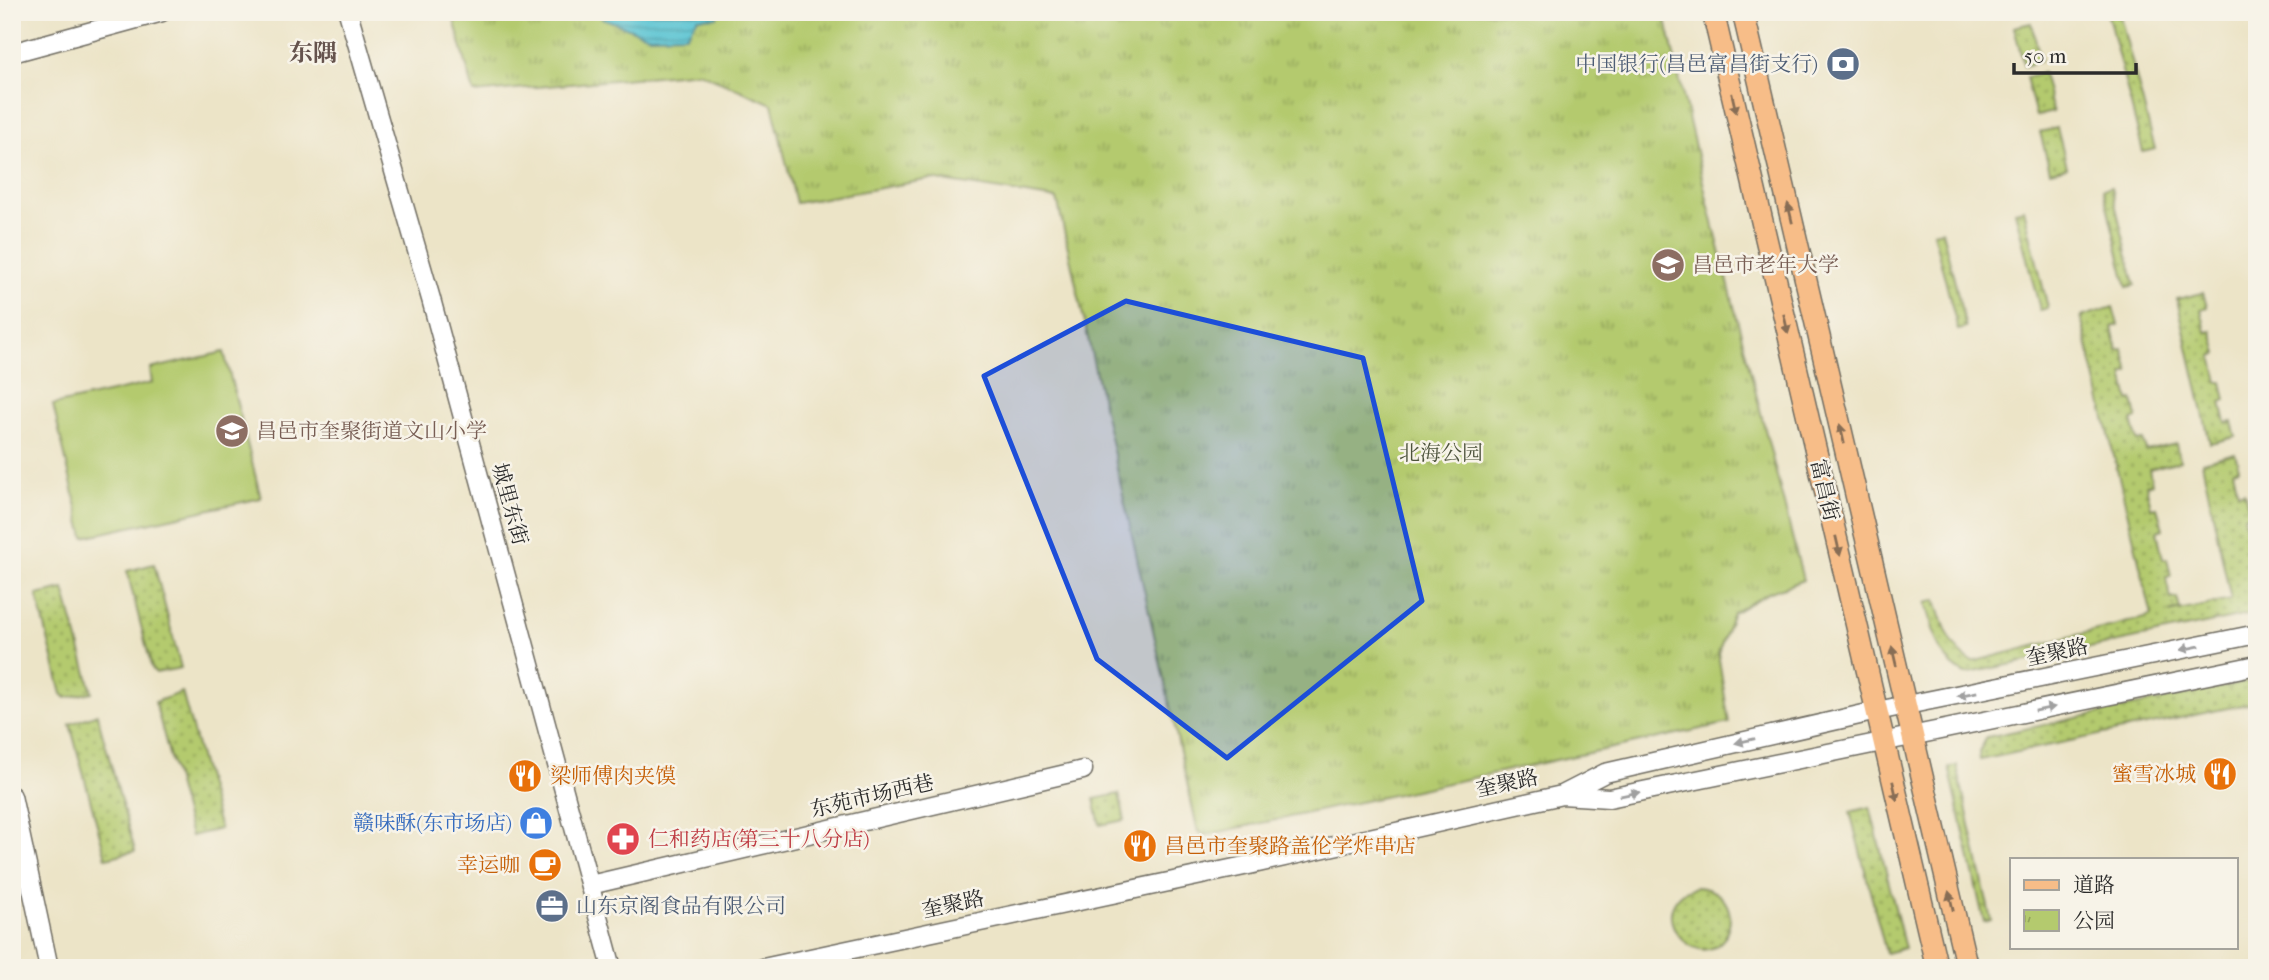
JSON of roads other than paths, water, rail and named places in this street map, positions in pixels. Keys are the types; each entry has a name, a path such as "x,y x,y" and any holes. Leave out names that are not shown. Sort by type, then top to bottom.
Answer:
{"main road":[{"name":"富昌街","path":"1713,12 1937,968"},
{"name":"富昌街","path":"1743,12 1966,968"}],"street":[{"path":"12,53 162,12"},
{"name":"城里东街","path":"348,12 434,312 612,968"},
{"name":"奎聚路","path":"762,968 1249,865 1562,795 1605,773 1877,711 2257,634"},
{"path":"1562,795 1609,798 2257,665"},
{"name":"东苑市场西巷","path":"590,885 1083,770"},
{"path":"12,796 49,968"}],"water":[{"path":"597,12 719,12 717,17 698,18 686,35 649,36 602,18"}],"place":[{"name":"中国银行(昌邑富昌街支行)","path":"1843,64"},
{"name":"昌邑市老年大学","path":"1668,265"},
{"name":"昌邑市奎聚街道文山小学","path":"232,431"},
{"name":"蜜雪冰城","path":"2220,774"},
{"name":"梁师傅肉夹馍","path":"525,776"},
{"name":"赣味酥(东市场店)","path":"536,823"},
{"name":"仁和药店(第三十八分店)","path":"623,839"},
{"name":"昌邑市奎聚路盖伦学炸串店","path":"1140,846"},
{"name":"幸运咖","path":"545,865"},
{"name":"山东京阁食品有限公司","path":"552,906"}],"district":[{"name":"东隅","path":"313,53"}],"park label":[{"name":"北海公园","path":"1441,453"}]}
